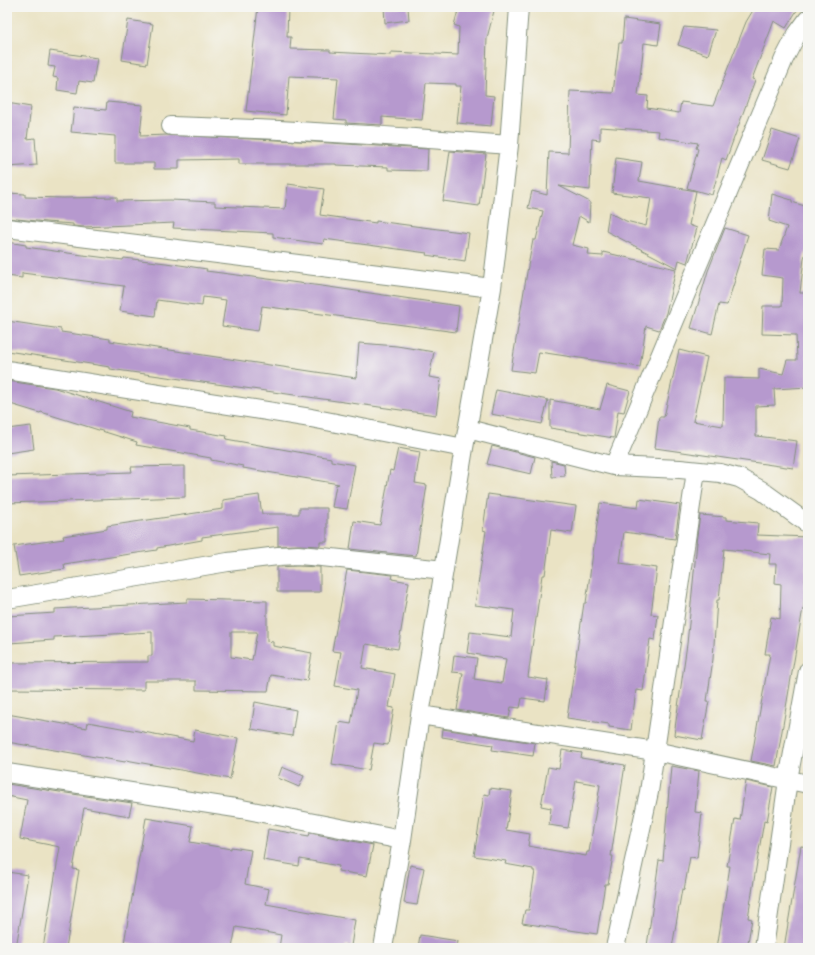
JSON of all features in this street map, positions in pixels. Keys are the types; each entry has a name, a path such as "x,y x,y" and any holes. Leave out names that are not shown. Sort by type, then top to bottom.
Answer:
{"street":[{"path":"383,948 402,840 420,715 464,448 492,288 509,145 519,7"},
{"path":"614,466 784,59 797,34 808,19"},
{"path":"170,126 250,128 509,145"},
{"path":"7,228 492,288"},
{"path":"7,370 311,418 464,448"},
{"path":"468,429 614,466 696,470 720,473 739,478 761,490 808,524"},
{"path":"616,948 649,792 696,470"},
{"path":"7,599 221,563 278,556 298,555 322,557 444,570"},
{"path":"764,948 788,780 808,671"},
{"path":"420,715 655,751 808,784"},
{"path":"7,773 242,809 402,840"}],"building":[{"path":"258,7 288,7 287,37 291,37 290,49 330,50 330,52 391,55 391,52 458,55 459,27 454,25 459,7 495,7 487,38 485,95 494,96 491,126 457,123 461,86 456,86 456,84 426,83 422,120 382,117 382,125 346,123 346,120 334,119 338,78 289,76 286,115 246,111"},
{"path":"384,7 408,7 409,20 385,23"},
{"path":"755,7 799,7 786,28 774,21 752,79 755,80 726,160 722,158 712,195 687,188 698,149 696,148 698,143 658,137 659,131 600,127 600,140 592,139 590,190 559,186 590,202 589,222 579,216 572,245 589,249 588,255 603,256 603,252 676,269 666,313 659,330 646,326 640,367 539,352 535,373 511,370 533,240 536,240 543,211 528,208 532,191 547,195 549,152 568,153 570,91 613,93 619,43 622,43 624,19 661,24 658,45 644,43 638,95 648,96 647,108 679,113 681,102 713,106 746,22"},
{"path":"128,20 153,24 147,64 122,60"},
{"path":"684,27 716,30 708,55 678,45"},
{"path":"50,51 97,58 93,83 79,81 77,93 57,90 58,78 53,77 55,67 48,66"},
{"path":"107,102 143,105 140,136 167,135 428,149 427,171 388,170 388,167 336,164 239,164 239,159 179,160 179,169 154,169 154,163 115,163 115,136 71,132 74,107 106,110"},
{"path":"7,103 31,107 27,139 35,138 37,165 7,167"},
{"path":"772,130 800,139 790,168 762,160"},
{"path":"450,151 486,154 479,206 443,201"},
{"path":"616,158 642,162 639,181 696,191 689,225 697,228 687,263 679,260 677,268 606,231 609,212 626,221 646,226 651,198 612,193"},
{"path":"288,184 324,189 320,215 376,223 376,221 469,233 465,261 426,255 427,253 324,239 323,244 273,237 273,233 173,228 174,223 83,227 73,226 73,224 7,218 7,193 25,194 25,197 117,197 117,201 170,200 215,202 215,206 285,209"},
{"path":"772,194 808,207 808,246 804,258 800,293 807,293 808,387 774,389 775,405 756,406 756,436 797,441 793,468 655,448 659,417 664,417 679,350 707,357 693,421 723,426 724,378 759,379 759,369 783,374 787,360 797,360 796,335 762,334 763,306 782,306 783,278 762,275 765,249 779,250 787,227 769,221"},
{"path":"725,228 748,235 727,305 719,304 712,334 691,328 708,271"},
{"path":"7,242 26,245 26,247 75,254 123,260 124,258 166,263 207,269 206,271 459,306 456,332 262,306 258,331 222,326 226,300 203,297 202,306 157,300 155,316 120,311 124,286 22,273 22,278 7,276"},
{"path":"7,321 61,329 61,332 110,339 110,341 356,378 359,343 397,346 434,352 429,377 441,379 436,415 110,369 110,367 7,351"},
{"path":"7,381 55,388 131,412 130,417 190,428 190,430 227,436 226,439 331,458 331,461 355,465 347,509 332,507 336,485 339,484 243,468 243,466 211,460 211,458 136,445 137,442 7,403"},
{"path":"607,385 630,391 624,412 618,411 614,438 550,428 550,400 600,409"},
{"path":"496,390 548,400 542,424 491,414"},
{"path":"31,426 34,449 7,453 7,429"},
{"path":"492,446 535,457 531,474 487,464"},
{"path":"398,448 420,452 415,483 427,485 416,556 350,549 354,521 380,525 390,470 393,471"},
{"path":"551,461 564,464 565,476 552,477"},
{"path":"185,466 185,497 7,503 7,476 132,472 131,467"},
{"path":"488,494 576,506 572,533 551,530 545,575 542,575 528,677 548,680 545,701 522,698 520,708 511,707 509,718 457,710 463,673 452,672 454,655 477,658 474,679 502,683 506,659 467,653 470,632 511,637 514,610 475,605 486,531 483,530"},
{"path":"259,495 262,514 299,514 299,508 327,508 327,542 320,542 320,546 278,546 278,527 202,537 202,540 157,548 157,550 64,564 65,569 19,576 14,546 64,539 63,536 107,529 107,526 223,509 223,500"},
{"path":"639,499 680,505 675,539 624,532 620,563 657,568 651,614 658,615 655,640 650,639 643,691 636,690 631,730 609,727 609,724 567,718 584,603 586,603 600,503 638,508"},
{"path":"700,515 726,517 726,520 758,523 757,535 808,537 808,565 806,565 804,608 776,766 751,761 770,654 765,654 771,617 780,619 781,584 775,583 776,564 769,564 770,554 724,549 719,600 717,600 713,659 707,701 709,701 702,740 674,735 687,644 696,542"},
{"path":"277,567 320,567 320,592 277,592"},
{"path":"347,570 393,575 392,579 409,582 398,649 366,644 362,668 395,674 389,707 394,708 388,745 374,743 369,770 332,764 339,722 351,724 357,690 335,686 341,652 332,651"},
{"path":"187,599 267,601 267,641 273,642 273,646 312,653 307,681 271,675 268,691 196,690 196,681 144,681 144,690 7,689 7,663 148,662 148,656 152,656 152,632 54,637 54,640 9,643 8,616 55,613 55,609 187,602","holes":["231,632 257,632 252,660 231,657"]},
{"path":"255,702 296,710 292,736 251,729"},
{"path":"7,714 87,728 88,722 193,741 195,730 238,738 230,779 126,760 125,762 7,742"},
{"path":"443,729 535,743 533,756 492,750 493,745 442,737"},
{"path":"562,750 582,753 581,758 625,765 611,856 613,856 608,884 605,884 597,934 522,923 525,910 529,910 535,871 533,871 533,869 505,864 506,861 474,856 484,794 489,795 490,788 512,791 506,830 530,834 528,846 586,856 587,852 589,852 600,785 576,781 568,828 549,825 551,808 541,806 548,767 559,769"},
{"path":"671,766 699,771 695,812 702,813 697,858 690,857 684,890 682,889 672,948 659,948 647,946 659,860 663,861"},
{"path":"282,767 304,776 299,787 278,778"},
{"path":"746,781 773,787 767,822 764,821 755,874 748,918 752,919 747,948 717,948 730,866 727,866 735,819 740,820"},
{"path":"7,784 132,803 129,816 84,808 73,869 79,870 66,948 43,948 60,847 20,839 27,800 7,796"},
{"path":"146,818 193,826 190,842 231,849 231,847 251,850 245,884 269,889 266,904 355,920 351,946 346,945 345,948 279,948 281,935 236,927 232,948 150,948 124,943"},
{"path":"268,829 309,836 310,833 373,845 367,876 338,871 339,866 300,859 299,866 263,860"},
{"path":"801,846 808,847 808,948 784,948"},
{"path":"410,865 424,868 417,905 404,903"},
{"path":"7,872 28,875 16,948 7,948"},
{"path":"420,935 458,941 457,948 418,948"}]}
